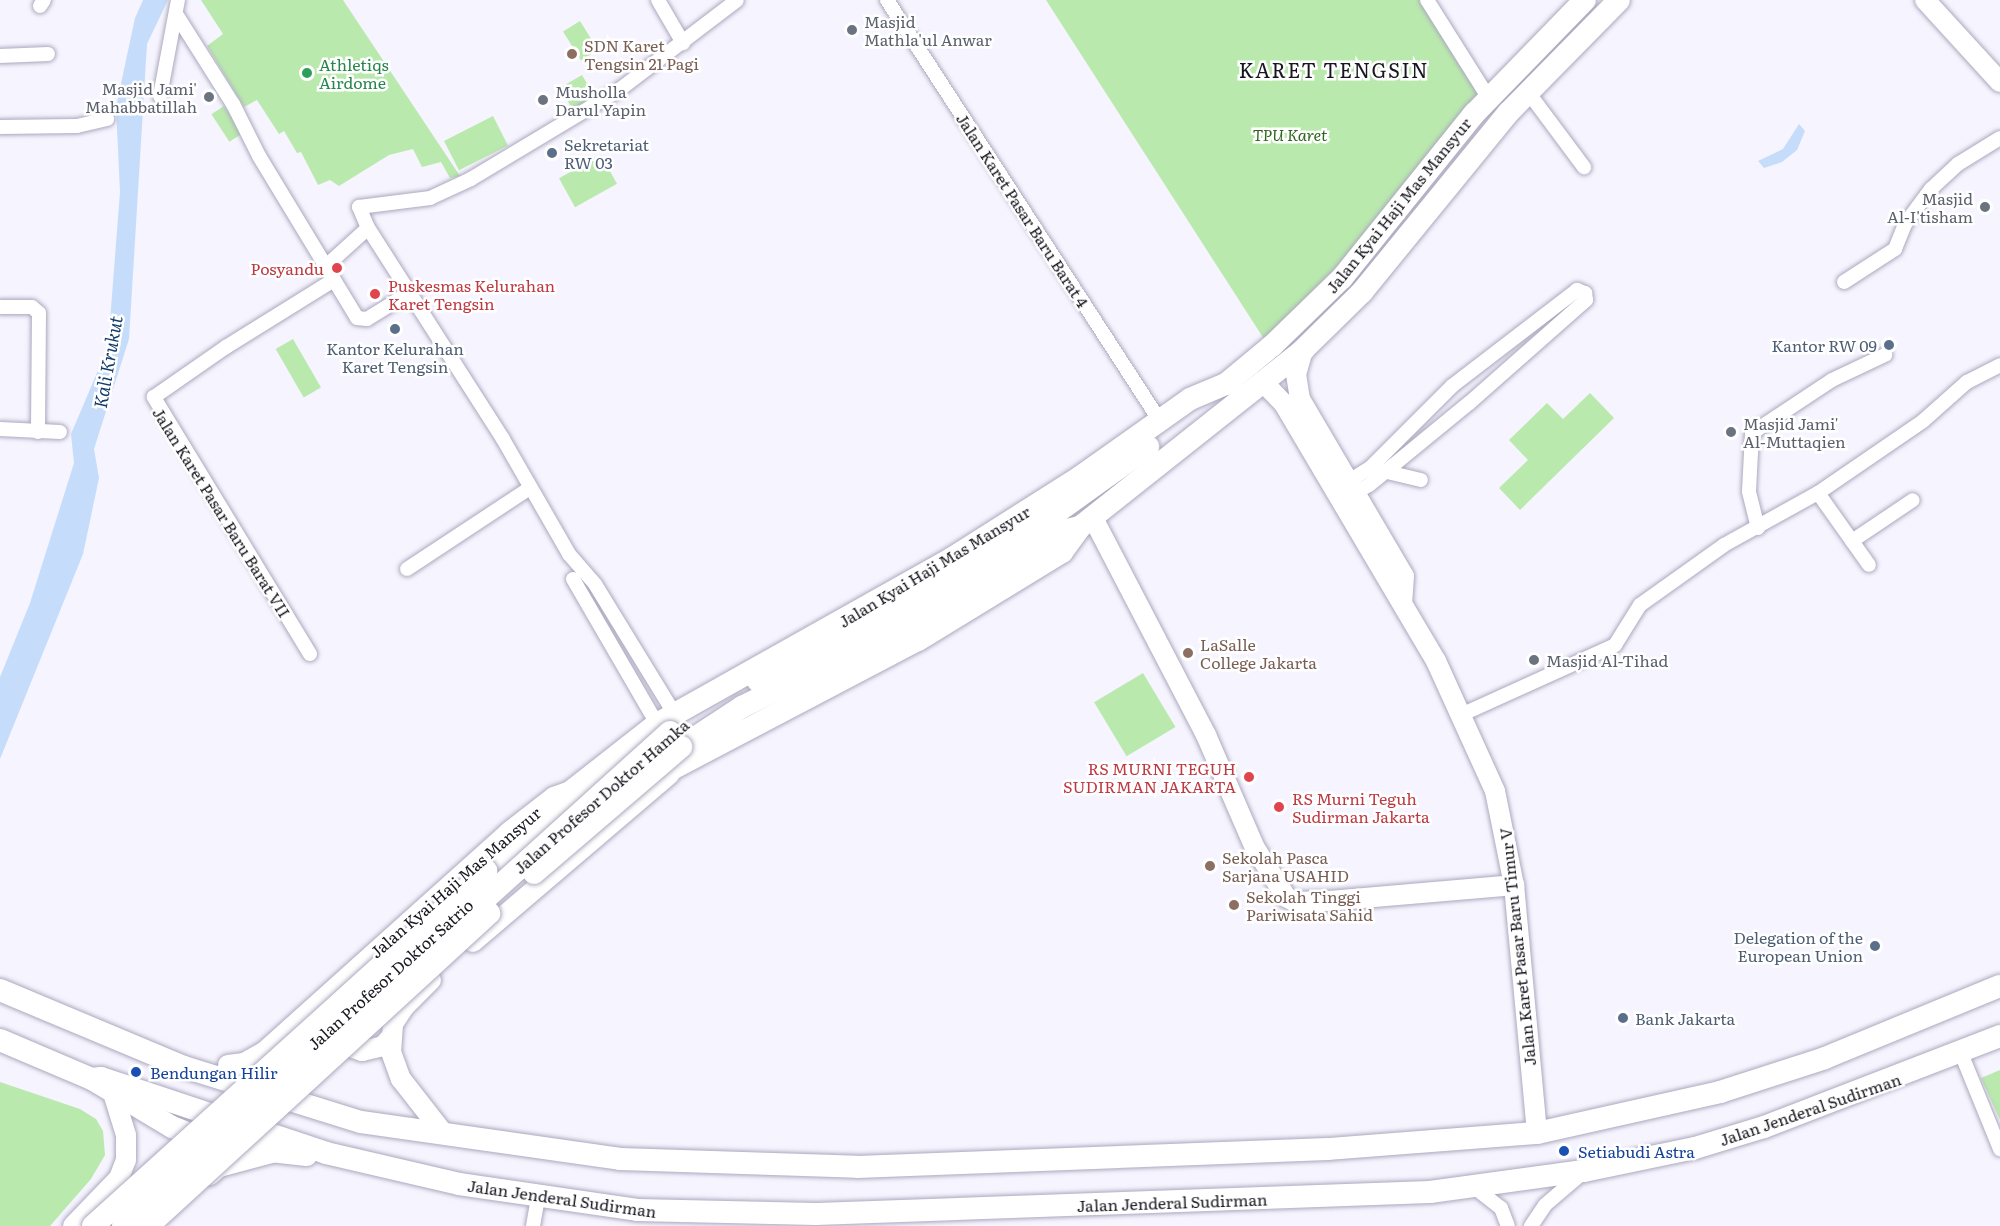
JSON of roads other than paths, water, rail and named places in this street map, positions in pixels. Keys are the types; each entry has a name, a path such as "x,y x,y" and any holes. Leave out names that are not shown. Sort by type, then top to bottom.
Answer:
{"main road":[{"name":"Jalan Kyai Haji Mas Mansyur","path":"693,756 825,690 1016,583 1062,552 1087,523 1303,350 1376,277 1528,92 1619,0"},
{"name":"Jalan Kyai Haji Mas Mansyur","path":"573,790 666,718 951,559 1190,399 1226,384 1273,345 1342,278 1488,97 1574,4"},
{"name":"Jalan Profesor Doktor Hamka","path":"156,1223 506,897 681,747 742,707 913,622 1029,544 1226,384"},
{"name":"Jalan Profesor Doktor Hamka","path":"123,1226 670,732 737,691 915,600 1029,544 1087,523"},
{"name":"Jalan Profesor Doktor Satrio","path":"93,1226 490,875 693,756"},
{"name":"Jalan Profesor Doktor Satrio","path":"113,1226 490,875 557,811 573,790"},
{"path":"0,990 212,1076 361,1122 375,1122 444,1134 649,1161 857,1167 1328,1149 1537,1133 1731,1089 1825,1059 2000,986"},
{"name":"Jalan Jenderal Sudirman","path":"92,1079 101,1077 326,1153 402,1173 538,1198 637,1210 806,1214 1326,1197 1474,1188 1584,1171 1695,1148 1764,1127 1961,1053 2000,1036"},
{"name":"Jalan Jenderal Sudirman","path":"0,1040 92,1079 172,1127 217,1145 274,1152 326,1153"},
{"path":"165,1056 228,1065 307,1092 375,1122"}],"street":[{"path":"658,0 683,43"},
{"path":"666,718 595,584 569,554 503,439 368,228 359,207 430,198 471,179 571,120 683,43 737,0"},
{"name":"Jalan Karet Pasar Baru Barat 4","path":"887,0 1160,421"},
{"path":"1427,0 1488,97"},
{"path":"1925,0 2000,82"},
{"path":"160,96 177,7"},
{"path":"177,7 332,281 361,321 409,293"},
{"path":"0,56 48,54"},
{"path":"1528,92 1584,167"},
{"path":"0,127 77,126 106,119"},
{"path":"1844,282 1895,249 1905,224 1931,189 1958,164 2000,138"},
{"path":"325,267 368,228"},
{"name":"Jalan Karet Pasar Baru Barat VII","path":"310,654 154,397 226,347 332,281"},
{"path":"1577,290 1585,293 1586,300 1469,403 1438,426 1385,472 1345,492 1426,415 1452,386 1577,290"},
{"path":"1555,306 1564,318"},
{"path":"0,307 32,307 39,313 38,432"},
{"name":"Jalan Karet Pasar Baru Timur V","path":"1303,350 1296,374 1300,399 1345,492 1463,714 1495,790 1514,885 1537,1133"},
{"path":"1758,528 1749,491 1752,433 1832,380 1885,355"},
{"path":"1463,714 1615,645 1640,605 1724,545 1818,493 1923,421 1967,382 2000,365"},
{"name":"Jalan Karet Pasar Baru Timur V","path":"1263,382 1284,404 1345,492"},
{"path":"1452,386 1469,403"},
{"path":"1426,415 1438,426"},
{"path":"0,429 60,432"},
{"path":"1371,467 1421,480"},
{"path":"407,569 530,488"},
{"path":"1818,493 1869,565"},
{"path":"1852,542 1913,500"},
{"path":"1087,523 1206,735 1255,848 1286,897 1295,902 1328,901 1514,885"},
{"path":"573,579 666,718"},
{"name":"Jalan Kyai Haji Mas Mansyur","path":"390,1038 404,1007 432,979 693,756"},
{"name":"Jalan Kyai Haji Mas Mansyur","path":"228,1065 257,1057 509,832 554,797 573,790"},
{"path":"318,1002 325,1031 341,1046 373,1050 390,1038 393,1064 401,1079 444,1134"},
{"path":"1961,1053 2000,1149"},
{"path":"113,1093 126,1135 126,1160 119,1178"},
{"path":"156,1223 219,1167 274,1152"},
{"path":"73,1226 119,1178 141,1167 165,1170 177,1190 174,1206 156,1223"},
{"path":"1531,1226 1545,1205 1584,1171"},
{"path":"1474,1188 1501,1208 1509,1226"},
{"path":"533,1226 538,1198"}],"water":[{"name":"Kali Krukut","path":"143,0 168,0 147,44 129,339 94,449 99,478 83,554 0,759 0,677 30,603 74,463 71,434 108,347 120,192 116,107 135,18"},
{"path":"1799,124 1805,131 1797,150 1782,162 1764,168 1758,161 1783,149"}],"place":[{"name":"Masjid Mathla'ul Anwar","path":"852,30"},
{"name":"SDN Karet Tengsin 21 Pagi","path":"572,54"},
{"name":"Athletiqs Airdome","path":"307,73"},
{"name":"Masjid Jami' Mahabbatillah","path":"209,97"},
{"name":"Musholla Darul Yapin","path":"543,100"},
{"name":"Sekretariat RW 03","path":"552,153"},
{"name":"Masjid Al-I'tisham","path":"1985,207"},
{"name":"Posyandu","path":"337,268"},
{"name":"Puskesmas Kelurahan Karet Tengsin","path":"375,294"},
{"name":"Kantor Kelurahan Karet Tengsin","path":"395,329"},
{"name":"Kantor RW 09","path":"1889,345"},
{"name":"Masjid Jami' Al-Muttaqien","path":"1731,432"},
{"name":"LaSalle College Jakarta","path":"1188,653"},
{"name":"Masjid Al-Tihad","path":"1534,660"},
{"name":"RS MURNI TEGUH SUDIRMAN JAKARTA","path":"1249,777"},
{"name":"RS Murni Teguh Sudirman Jakarta","path":"1279,807"},
{"name":"Sekolah Pasca Sarjana USAHID","path":"1210,866"},
{"name":"Sekolah Tinggi Pariwisata Sahid","path":"1234,905"},
{"name":"Delegation of the European Union","path":"1875,946"},
{"name":"Bank Jakarta","path":"1623,1018"},
{"name":"Bendungan Hilir","path":"136,1072"},
{"name":"Setiabudi Astra","path":"1564,1151"}],"district":[{"name":"KARET TENGSIN","path":"1334,69"}],"park label":[{"name":"TPU Karet","path":"1290,134"}]}
